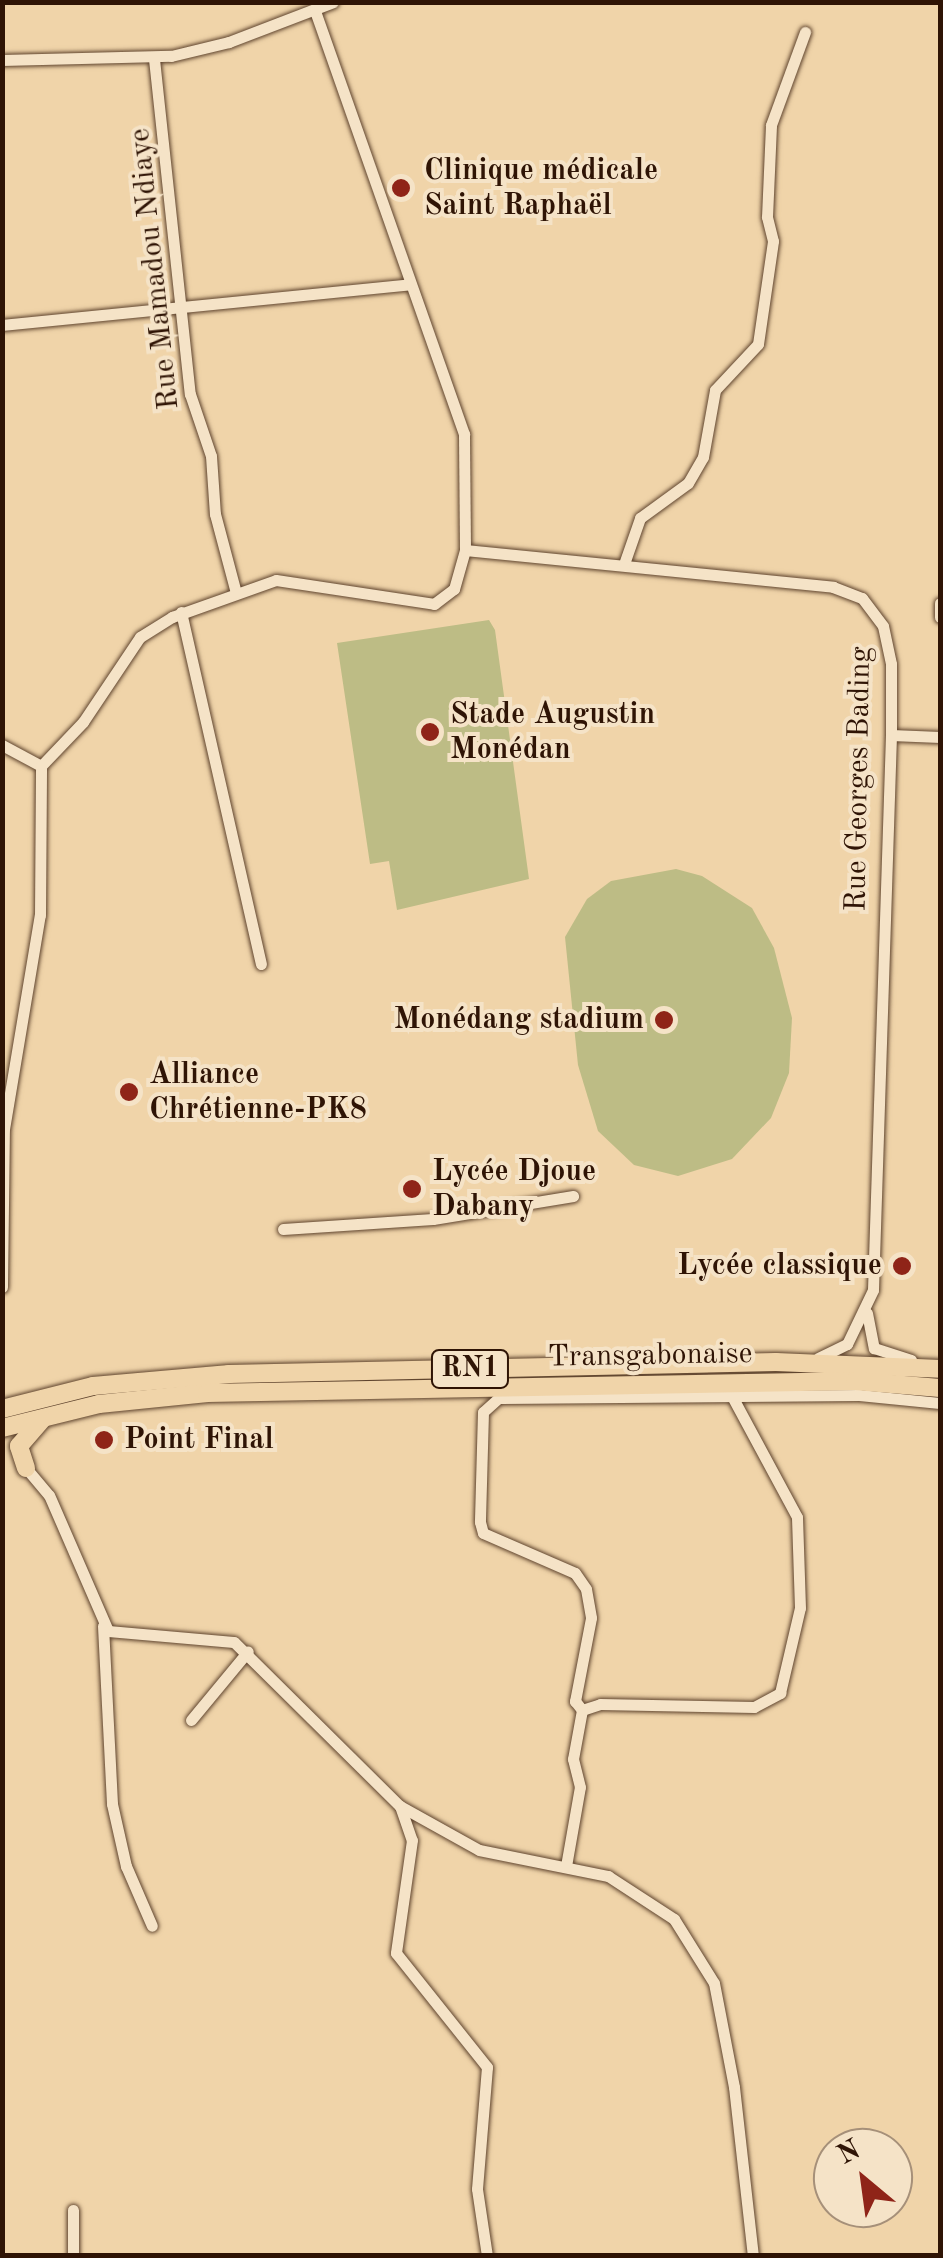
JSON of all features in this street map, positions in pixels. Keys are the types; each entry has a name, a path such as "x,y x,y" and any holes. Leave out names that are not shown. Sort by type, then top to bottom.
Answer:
{"highway":[{"name":"Transgabonaise","path":"2,1410 93,1386 170,1376 776,1362 940,1369"},
{"name":"Transgabonaise","path":"2,1428 51,1414 207,1393 620,1392 855,1382 940,1388"},
{"path":"26,1468 22,1439 51,1414"},
{"path":"2,1455 26,1468"}],"street":[{"path":"2,60 154,59 229,42 333,2"},
{"path":"2,1287 4,1129 40,915 42,766 84,722 140,636 182,612 235,589 295,580 434,604 454,590 465,550 464,434 315,11"},
{"path":"624,564 640,518 688,482 703,457 715,390 758,344 772,242 767,217 771,125 804,32"},
{"name":"Rue Mamadou Ndiaye","path":"154,59 192,407 210,456 215,514 235,589"},
{"path":"2,326 183,310 300,291 343,294 410,284"},
{"name":"Rue Georges Bading","path":"465,550 833,588 862,598 889,641 891,736 874,1282 867,1309"},
{"path":"940,603 940,617"},
{"path":"182,612 261,964"},
{"path":"891,736 940,737"},
{"path":"2,746 42,766"},
{"path":"283,1228 434,1219 573,1196"},
{"path":"776,1362 839,1351 867,1309"},
{"path":"867,1309 868,1334 880,1352 940,1369"},
{"path":"508,1392 482,1412 483,1533 575,1573 586,1590 591,1618 575,1701 582,1710 573,1760 580,1787 566,1866"},
{"path":"620,1392 733,1398 858,1395 940,1403"},
{"path":"582,1710 600,1704 754,1707 780,1693 800,1608 797,1517 733,1398"},
{"path":"26,1468 49,1495 103,1626 112,1804 126,1866 152,1926"},
{"path":"103,1626 139,1636 219,1638 248,1652 400,1806 479,1850 608,1876 656,1905 688,1934 708,1968 734,2087 752,2256"},
{"path":"191,1720 248,1652"},
{"path":"400,1806 412,1840 396,1953 487,2067 477,2190 488,2256"},
{"path":"73,2210 73,2256"}],"shaded area":[{"name":"Stade Augustin Monédan","path":"489,620 495,630 529,879 397,910 389,861 370,864 337,643"},
{"path":"676,869 702,876 752,908 774,948 792,1018 789,1073 771,1118 732,1159 678,1176 634,1165 598,1131 578,1065 565,937 587,899 611,881"},
{"path":"726,1371 497,1380 497,1374"}],"place":[{"name":"Clinique médicale Saint Raphaël","path":"401,188"},
{"name":"Stade Augustin Monédan","path":"430,732"},
{"name":"Monédang stadium","path":"664,1020"},
{"name":"Alliance Chrétienne-PK8","path":"129,1092"},
{"name":"Lycée Djoue Dabany","path":"412,1189"},
{"name":"Lycée classique","path":"902,1266"},
{"name":"Point Final","path":"104,1440"}]}
